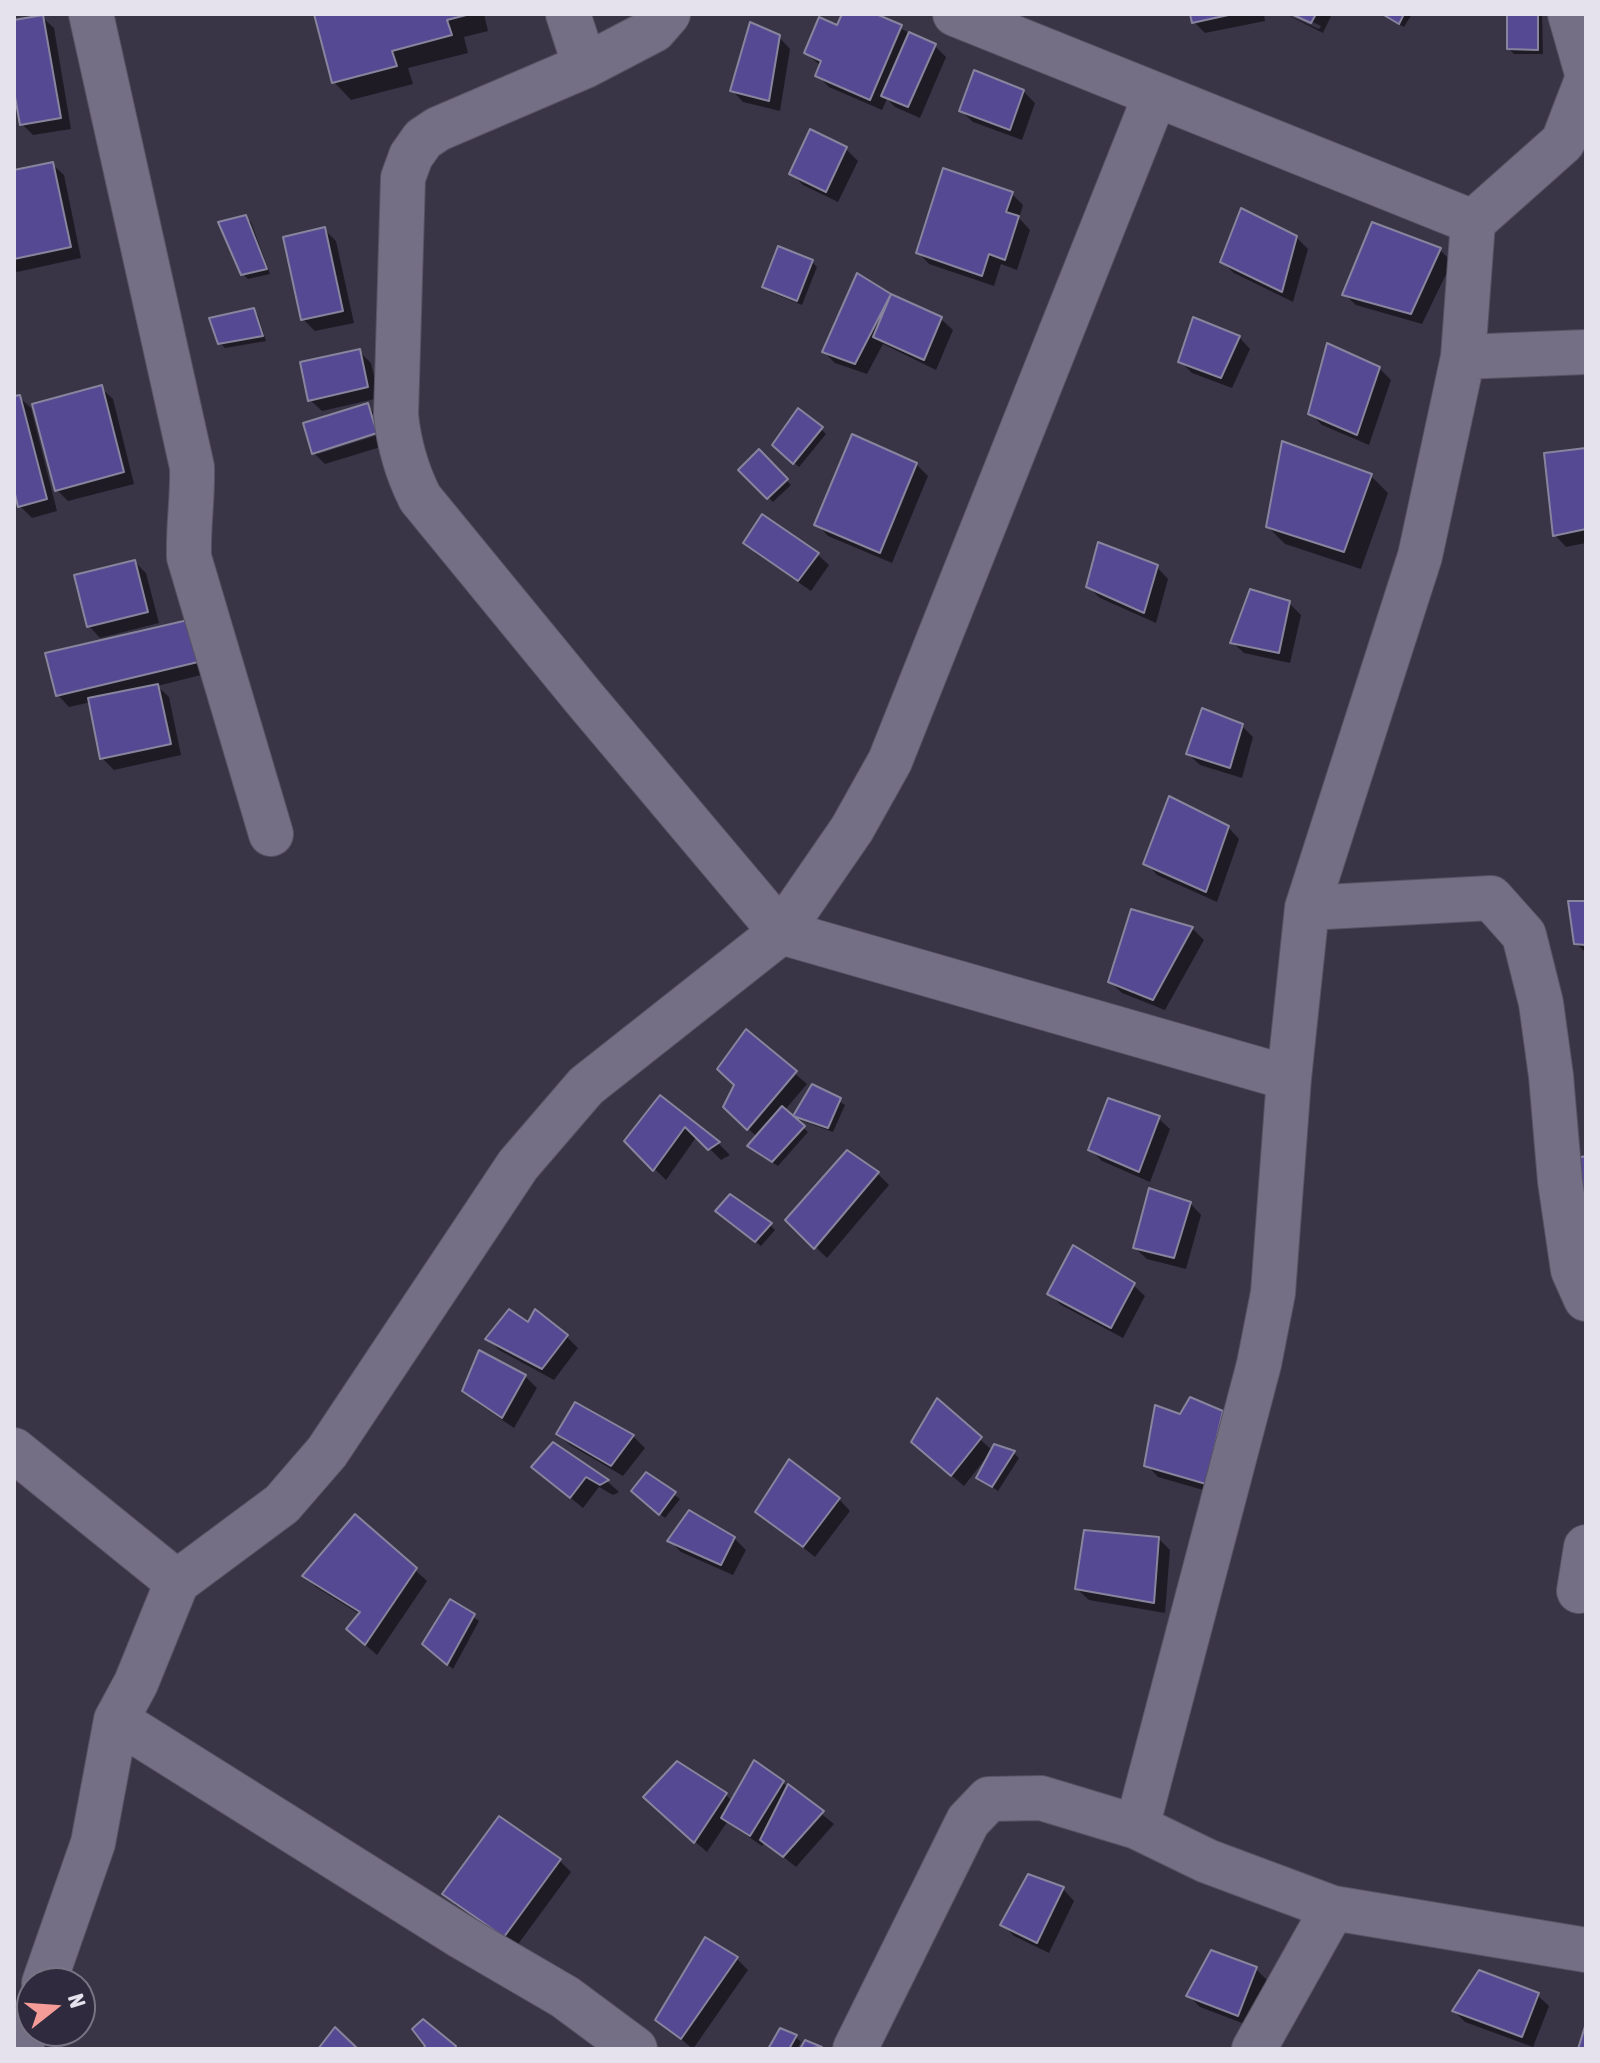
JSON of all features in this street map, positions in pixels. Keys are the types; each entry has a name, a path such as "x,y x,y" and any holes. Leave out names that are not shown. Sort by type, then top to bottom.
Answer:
{"street":[{"path":"91,14 192,467 189,557 271,834"},
{"path":"568,14 585,66"},
{"path":"668,14 654,30 585,66 438,129 423,139 411,156 403,178 401,212 396,415 398,444 407,473 420,498 593,710 781,932 1289,1078"},
{"path":"955,14 1473,222"},
{"path":"1570,14 1586,70"},
{"path":"1137,1827 1259,1364 1273,1293 1289,1078 1307,908 1420,556 1463,357 1473,222 1563,142 1586,82"},
{"path":"50,1967 93,1843 116,1720 136,1683 177,1582 282,1504 327,1452 518,1165 586,1086 781,932 852,829 890,761 1155,96"},
{"path":"1463,357 1586,352"},
{"path":"1307,908 1491,898 1524,935 1541,1003 1573,1270 1586,1299"},
{"path":"14,1450 177,1582"},
{"path":"1579,1591 1586,1547"},
{"path":"116,1720 462,1937 565,1997 635,2049"},
{"path":"855,2049 968,1821 989,1799 1041,1798 1137,1827 1207,1861 1333,1908 1586,1950"},
{"path":"1254,2049 1333,1908"}],"building":[{"path":"314,14 470,14 447,20 452,35 392,51 397,66 332,83"},
{"path":"842,14 876,14 902,25 870,100 815,76 821,61 804,53 819,17 837,25"},
{"path":"1190,14 1233,14 1192,23"},
{"path":"1291,14 1316,14 1311,23"},
{"path":"1382,14 1404,14 1399,24"},
{"path":"1507,14 1538,14 1538,50 1507,49"},
{"path":"43,15 61,118 20,125 14,91 14,20"},
{"path":"750,22 780,35 769,101 730,91"},
{"path":"909,32 936,44 908,107 881,96"},
{"path":"974,70 1024,90 1010,130 959,111"},
{"path":"810,129 847,147 826,192 789,174"},
{"path":"53,162 71,247 14,259 14,170"},
{"path":"943,168 1013,192 1006,212 1019,216 1005,260 989,254 982,276 916,253"},
{"path":"1241,208 1297,236 1282,292 1220,262"},
{"path":"246,215 267,269 241,275 218,222"},
{"path":"1372,222 1441,248 1411,314 1342,295"},
{"path":"325,227 343,311 301,320 283,237"},
{"path":"778,246 813,260 797,301 762,287"},
{"path":"857,273 891,294 855,364 822,352"},
{"path":"891,294 942,317 924,360 873,337"},
{"path":"254,308 263,336 218,344 209,318"},
{"path":"1193,317 1240,336 1221,378 1178,362"},
{"path":"1327,343 1380,367 1357,435 1308,414"},
{"path":"360,349 368,387 308,401 300,362"},
{"path":"102,385 124,472 55,491 32,404"},
{"path":"20,395 47,499 18,507 14,490 14,396"},
{"path":"368,403 377,433 312,454 303,423"},
{"path":"798,408 823,427 793,464 772,445"},
{"path":"852,434 917,463 880,553 814,525"},
{"path":"1282,441 1372,474 1344,552 1266,527"},
{"path":"1586,448 1586,529 1553,536 1544,453"},
{"path":"759,449 788,479 767,499 738,470"},
{"path":"762,514 819,553 798,581 743,543"},
{"path":"1098,542 1158,565 1144,613 1086,587"},
{"path":"135,560 148,612 87,627 74,575"},
{"path":"1250,589 1290,601 1279,653 1230,643"},
{"path":"188,620 198,662 56,696 45,653"},
{"path":"158,684 171,744 100,759 88,698"},
{"path":"1202,708 1243,724 1230,768 1186,754"},
{"path":"1169,796 1229,826 1206,892 1143,864"},
{"path":"1568,901 1586,901 1586,945 1574,944"},
{"path":"1131,909 1193,927 1153,1000 1108,982"},
{"path":"746,1029 797,1071 747,1130 723,1107 734,1085 717,1069"},
{"path":"812,1084 841,1098 828,1128 793,1116"},
{"path":"660,1095 720,1142 708,1150 685,1127 653,1171 624,1141"},
{"path":"1108,1098 1160,1116 1139,1172 1088,1150"},
{"path":"782,1106 805,1126 772,1162 747,1146"},
{"path":"847,1150 879,1172 814,1249 785,1220"},
{"path":"1586,1156 1586,1201 1581,1202 1567,1160"},
{"path":"1149,1188 1191,1202 1174,1258 1133,1248"},
{"path":"730,1194 772,1223 755,1242 715,1211"},
{"path":"1073,1245 1135,1283 1111,1328 1047,1294"},
{"path":"509,1309 528,1322 535,1309 568,1335 542,1369 485,1339"},
{"path":"479,1350 526,1375 502,1418 462,1391"},
{"path":"1190,1397 1223,1411 1206,1484 1144,1466 1155,1405 1180,1414"},
{"path":"937,1398 982,1437 951,1476 911,1442"},
{"path":"575,1402 634,1435 611,1466 556,1434"},
{"path":"553,1442 609,1480 600,1485 586,1477 570,1498 531,1467"},
{"path":"994,1444 1015,1451 992,1487 976,1478"},
{"path":"789,1459 840,1498 803,1547 755,1512"},
{"path":"646,1472 676,1492 659,1515 631,1491"},
{"path":"689,1510 735,1537 721,1565 667,1541"},
{"path":"355,1514 417,1568 365,1645 346,1629 360,1612 302,1576"},
{"path":"1084,1530 1159,1537 1154,1603 1075,1589"},
{"path":"450,1599 475,1614 447,1665 422,1644"},
{"path":"754,1760 784,1781 750,1836 721,1818"},
{"path":"677,1761 727,1793 694,1843 643,1797"},
{"path":"788,1784 824,1811 783,1857 760,1840"},
{"path":"499,1816 561,1859 504,1937 442,1894"},
{"path":"1028,1874 1064,1887 1037,1943 1000,1925"},
{"path":"705,1937 738,1957 681,2039 655,2020"},
{"path":"1211,1950 1257,1967 1238,2016 1186,1996"},
{"path":"1479,1970 1539,1993 1522,2037 1452,2011"},
{"path":"423,2019 456,2046 454,2049 423,2049 425,2046 412,2029"},
{"path":"1586,2023 1586,2049 1578,2049"},
{"path":"335,2027 358,2049 318,2049"},
{"path":"780,2028 797,2035 789,2049 768,2049"},
{"path":"805,2040 822,2047 800,2049"}]}
